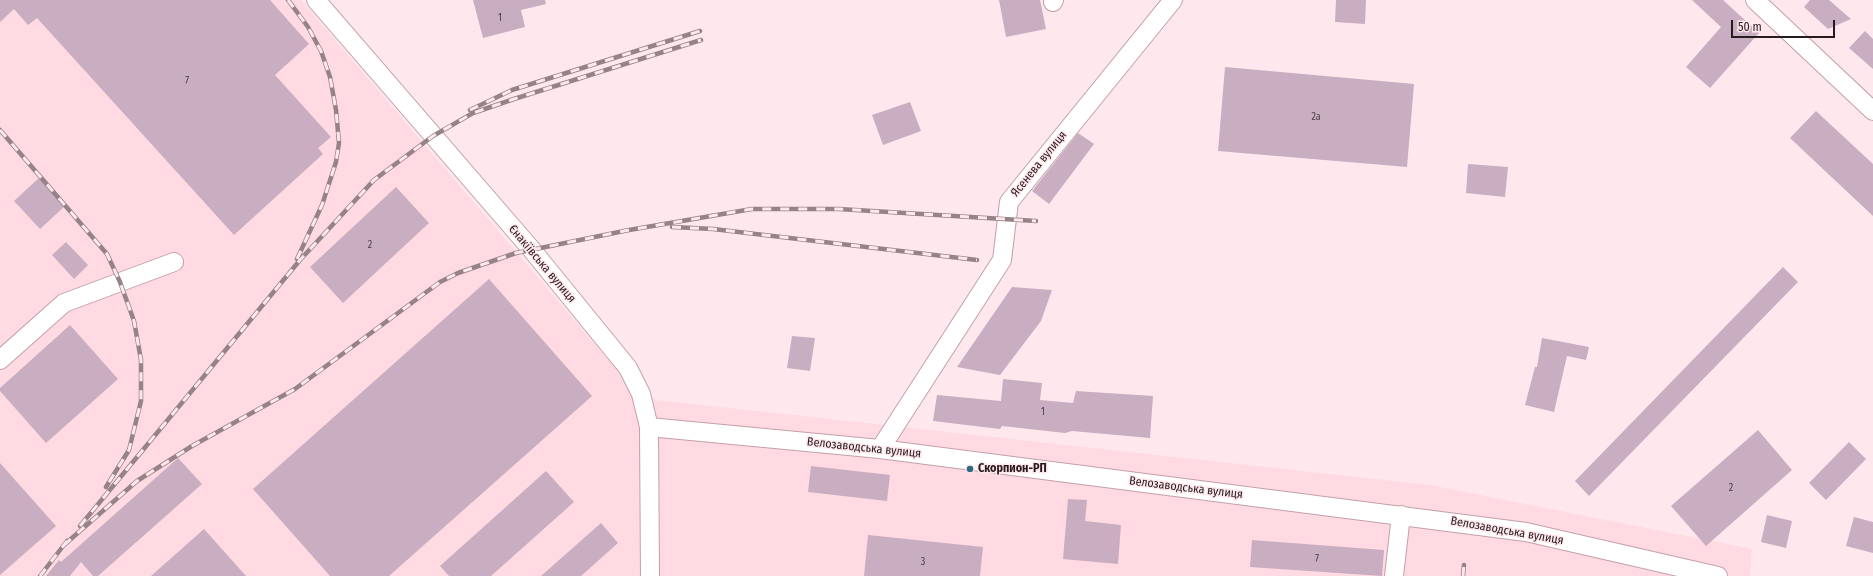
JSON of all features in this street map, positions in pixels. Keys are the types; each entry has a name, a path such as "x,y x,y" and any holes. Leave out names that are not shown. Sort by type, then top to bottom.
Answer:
{"street":[{"name":"Єнакіївська вулиця","path":"316,0 532,250 628,368 641,394 649,427 650,576"},
{"name":"Ясенева вулиця","path":"880,449 1002,260 1009,202 1172,0"},
{"path":"1755,0 1873,111"},
{"path":"0,360 64,303 174,262"},
{"name":"Велозаводська вулиця","path":"649,427 880,449 1526,532 1718,576"},
{"path":"1394,576 1401,515"}],"shaded area":[{"path":"0,0 301,0 605,356 656,400 1430,485 1752,549 1750,576 0,576"}],"building":[{"path":"0,0 270,0 309,44 275,75 331,137 318,148 323,154 234,235 37,18 28,25 14,9 0,22"},
{"path":"473,0 545,0 546,4 521,10 525,27 483,38"},
{"path":"999,0 1040,0 1046,29 1006,37"},
{"path":"1336,0 1366,0 1365,24 1335,22"},
{"path":"1692,0 1723,0 1759,33 1710,88 1686,67 1721,27"},
{"path":"1810,0 1829,0 1851,19 1828,29 1804,7"},
{"path":"1865,31 1873,39 1873,69 1849,48"},
{"path":"1225,67 1414,84 1407,167 1218,151"},
{"path":"910,102 921,131 883,145 872,115"},
{"path":"1816,111 1873,164 1873,216 1790,138"},
{"path":"1078,133 1094,144 1049,204 1032,191"},
{"path":"1468,164 1508,167 1505,197 1466,193"},
{"path":"40,177 66,205 40,229 14,201"},
{"path":"396,187 429,223 343,303 310,267"},
{"path":"66,242 88,265 74,279 52,255"},
{"path":"1783,267 1798,282 1589,496 1575,481"},
{"path":"489,279 592,396 389,576 330,576 253,489"},
{"path":"1012,287 1052,290 1041,321 1000,375 957,367"},
{"path":"70,325 118,379 46,443 0,391 0,388"},
{"path":"792,336 815,338 810,371 787,368"},
{"path":"1542,338 1589,347 1586,360 1567,356 1554,412 1525,405 1535,367 1537,367"},
{"path":"1003,379 1042,383 1040,400 1073,403 1076,391 1153,396 1150,438 1072,431 1065,433 1002,426 1000,429 933,421 937,395 1001,401"},
{"path":"1758,430 1792,470 1706,546 1671,506"},
{"path":"1849,442 1866,459 1826,500 1809,483"},
{"path":"178,458 202,484 98,576 93,576 81,562 70,576 46,576 59,560 61,562"},
{"path":"0,463 56,526 0,575"},
{"path":"811,466 890,475 887,501 808,492"},
{"path":"546,471 574,502 491,576 449,576 440,566"},
{"path":"1068,499 1087,500 1085,521 1121,525 1118,564 1063,559"},
{"path":"1767,515 1792,521 1786,548 1761,542"},
{"path":"1854,517 1873,522 1873,553 1846,546"},
{"path":"601,523 618,543 581,576 541,576"},
{"path":"204,529 246,576 151,576"},
{"path":"868,535 983,547 980,576 864,576"},
{"path":"1252,540 1384,550 1382,576 1250,567"}],"railway":[{"path":"288,0 308,27 321,51 330,77 336,110 339,143 336,162 322,205 297,259"},
{"path":"470,110 512,90 700,31"},
{"path":"80,526 300,260 374,180 433,136 473,113 701,40"},
{"path":"0,130 107,254 120,282 134,321 141,360 141,401 129,450 106,487"},
{"path":"64,545 137,481 192,446 295,389 440,282 458,273 516,253 629,230 752,209 839,209 1036,221"},
{"path":"672,227 713,229 977,260"},
{"path":"40,576 67,541"},
{"path":"1463,576 1464,565"}],"place":[{"name":"Скорпион-РП","path":"970,469"}]}
